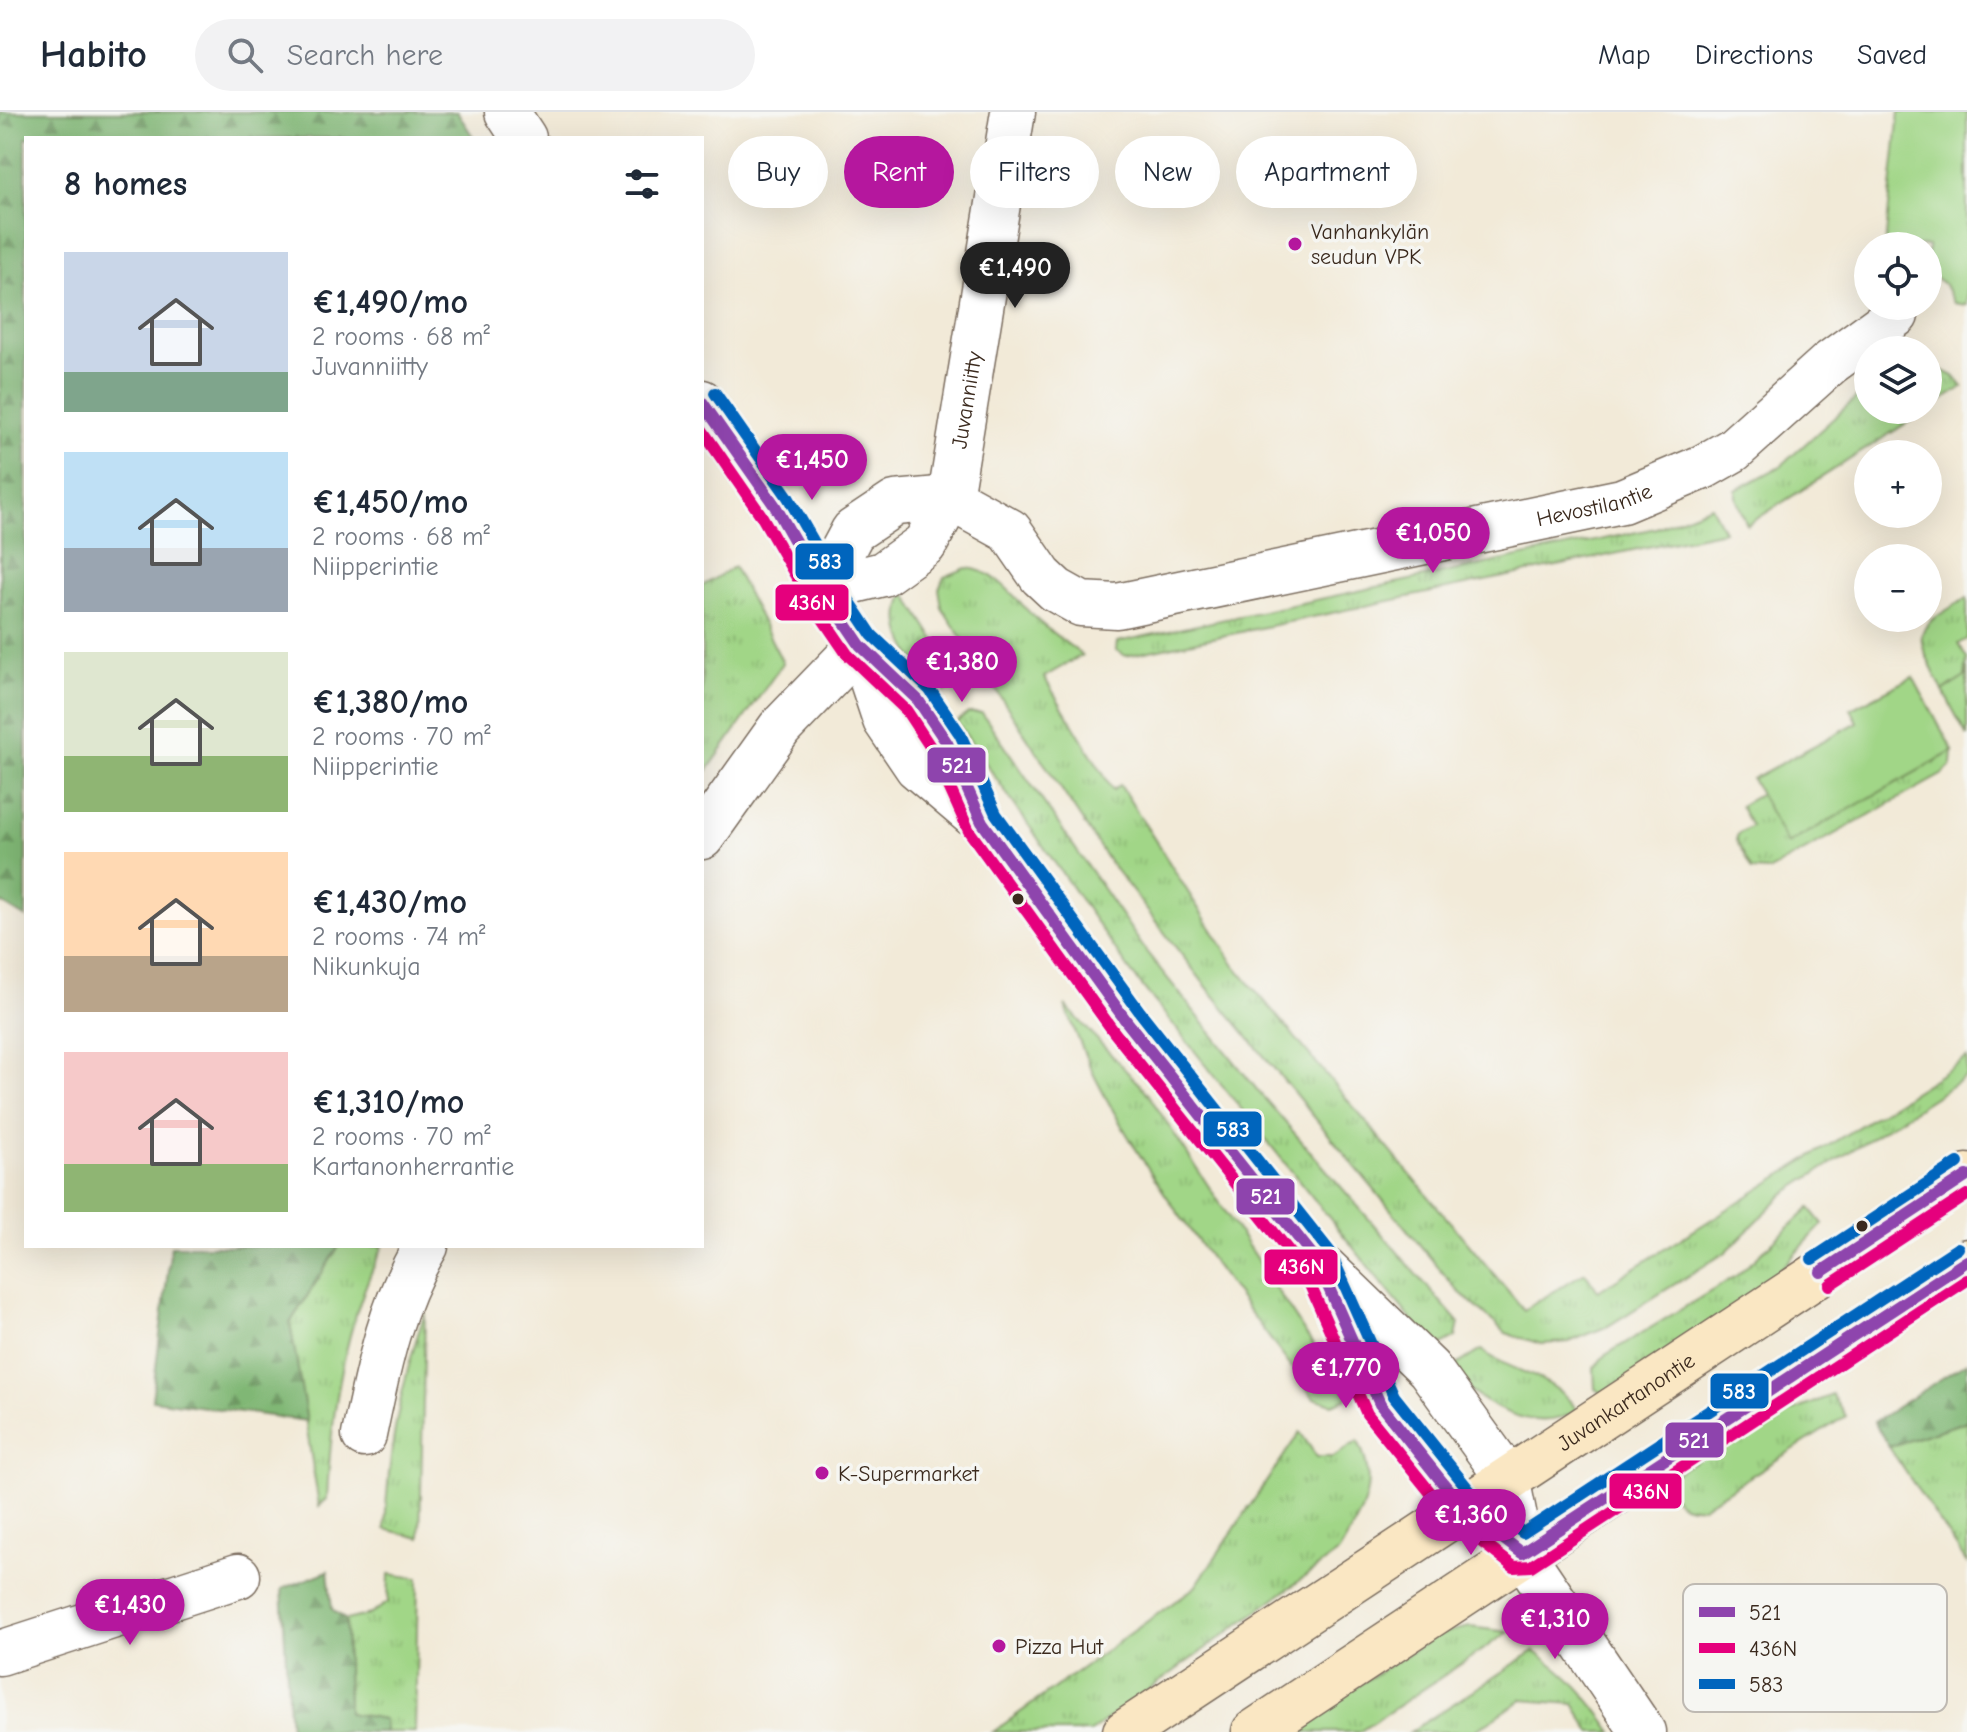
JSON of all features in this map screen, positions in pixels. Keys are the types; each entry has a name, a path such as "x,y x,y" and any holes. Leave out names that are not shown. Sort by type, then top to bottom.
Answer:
{"main road":[{"name":"Juvankartanontie","path":"1125,1732 1967,1176"},
{"path":"1254,1732 1967,1261"}],"street":[{"path":"507,112 523,136"},
{"name":"Juvanniitty","path":"822,589 883,574 925,544 950,498 1013,112"},
{"name":"Hevostilantie","path":"950,498 1010,531 1041,576 1056,590 1081,604 1117,606 1622,501 1703,467 1733,450 1830,363 1889,320"},
{"path":"704,405 775,506 822,589 860,645 885,720 917,767 982,822 1127,1022 1317,1261 1429,1369 1507,1477 1522,1553"},
{"path":"704,834 780,728 860,645"},
{"path":"364,1435 383,1341 405,1281 425,1248"},
{"path":"1317,1261 1380,1404 1462,1507 1522,1553 1643,1732"},
{"path":"0,1653 238,1576"}],"green space":[{"path":"0,112 457,112 473,136 24,136 24,917 0,902"},
{"path":"1899,112 1967,112 1967,305 1954,303 1942,283 1942,232 1886,232"},
{"path":"1942,370 1954,376 1963,387 1942,400"},
{"path":"1854,400 1854,424 1905,424 1880,440 1854,440 1854,457 1747,525 1736,490 1781,466"},
{"path":"1711,506 1724,531 1126,656 1116,650 1117,642 1656,528"},
{"path":"734,567 783,663 704,775 704,585"},
{"path":"966,568 978,570 997,580 1041,624 1082,655 1044,677 1113,790 1120,785 1235,966 1524,1310 1585,1272 1598,1291 1967,1058 1967,1076 1784,1194 1726,1252 1608,1326 1569,1342 1541,1344 1506,1333 1457,1290 1206,986 1108,860 942,608 939,589 944,577"},
{"path":"905,593 956,673 950,689 938,693 906,646 899,621"},
{"path":"1967,598 1967,639 1958,644 1967,659 1965,677 1943,691 1922,644 1924,632 1942,632 1942,613"},
{"path":"1967,668 1967,736 1943,691 1965,677"},
{"path":"1913,677 1953,751 1787,844 1752,779 1858,722 1851,709"},
{"path":"968,713 982,713 1148,954 1258,1091 1459,1323 1456,1337 1435,1349 1130,971 957,722"},
{"path":"1953,751 1952,765 1943,774 1768,871 1752,870 1736,840 1738,834 1751,826 1740,806 1761,794 1787,844"},
{"path":"1065,1005 1148,1094 1348,1398 1332,1404 1314,1398 1199,1242 1119,1121 1092,1070"},
{"path":"1810,1208 1823,1224 1753,1299 1606,1396 1595,1389 1594,1368 1604,1356 1736,1276"},
{"path":"171,1248 338,1248 290,1323 307,1421 152,1400"},
{"path":"338,1248 382,1248 349,1338 336,1402 327,1499 319,1506 290,1323"},
{"path":"425,1312 420,1538 385,1529 397,1419"},
{"path":"1481,1350 1544,1381 1567,1398 1577,1410 1561,1418 1525,1418 1508,1413 1474,1394 1447,1371"},
{"path":"1967,1362 1967,1421 1889,1447 1874,1422"},
{"path":"1832,1395 1846,1416 1702,1507 1683,1505 1661,1483 1739,1433"},
{"path":"1967,1421 1967,1563 1889,1447"},
{"path":"1300,1432 1317,1457 1333,1457 1358,1441 1364,1457 1368,1472 1365,1499 1355,1525 1339,1552 1090,1732 993,1732 1195,1587"},
{"path":"328,1571 332,1609 346,1620 348,1713 384,1719 385,1732 290,1732 282,1589"},
{"path":"389,1574 418,1578 415,1732 385,1732 384,1719 348,1713 346,1620 371,1614 388,1602"},
{"path":"1470,1627 1509,1632 1359,1732 1284,1732 1441,1633"},
{"path":"1534,1651 1578,1687 1613,1732 1591,1732 1574,1704 1522,1700 1473,1732 1410,1732"}],"transit line":[{"name":"583","path":"715,393 788,497 836,581 872,635 930,690 960,734 996,814 1140,1012 1330,1252 1394,1396 1473,1495 1523,1533 1958,1248"},
{"name":"521","path":"704,405 775,506 822,589 860,645 918,700 947,743 982,822 1127,1022 1317,1261 1380,1404 1462,1507 1522,1553 1967,1261"},
{"name":"436N","path":"704,433 761,515 808,597 847,654 906,710 933,751 969,831 1114,1032 1303,1269 1367,1414 1451,1518 1514,1567 1531,1566 1967,1280"},
{"name":"583","path":"1812,1259 1958,1163"},
{"name":"521","path":"1821,1272 1967,1176"},
{"name":"436N","path":"1830,1285 1967,1195"}],"place":[{"name":"Vanhankylän seudun VPK","path":"1295,244"},
{"name":"K-Supermarket","path":"822,1473"},
{"name":"Pizza Hut","path":"999,1646"}]}
